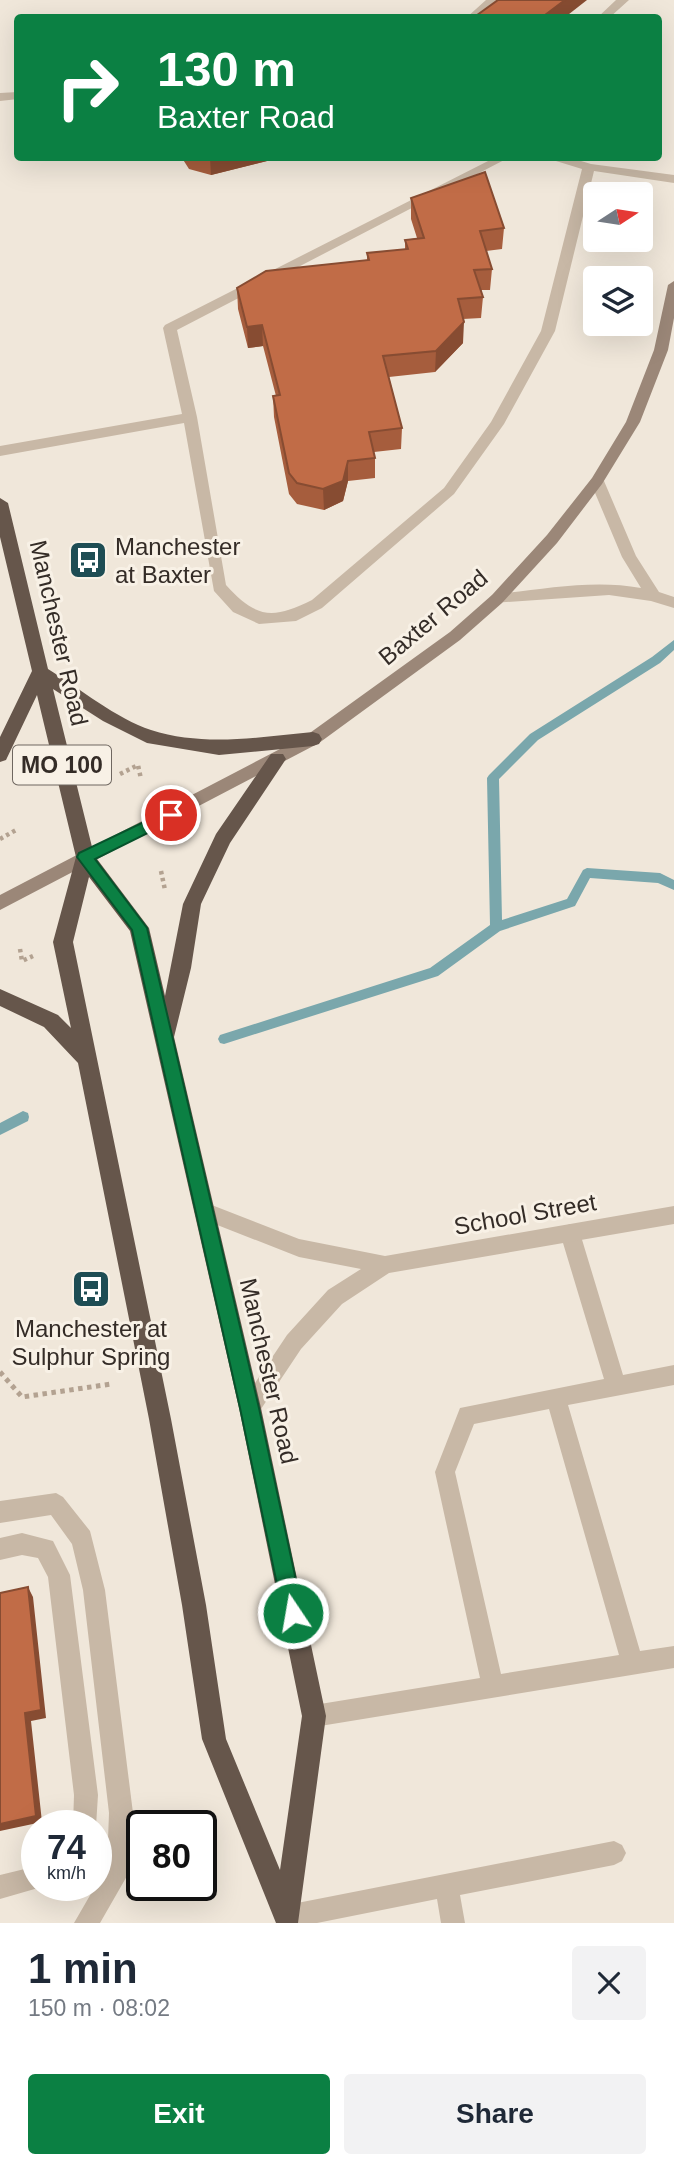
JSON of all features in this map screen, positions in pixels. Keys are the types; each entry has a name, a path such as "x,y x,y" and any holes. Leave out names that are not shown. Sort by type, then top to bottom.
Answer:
{"highway":[{"name":"Manchester Road","path":"0,503 85,857 139,928 250,1408 314,1716 287,1920"},
{"path":"0,755 40,672 109,716 148,736 219,748 313,739"},
{"path":"164,1039 181,968 192,904 222,839 277,759"},
{"name":"Manchester Road","path":"85,857 63,942 160,1419 194,1605 214,1739 287,1920"},
{"path":"0,997 51,1021 86,1058"}],"main road":[{"name":"Baxter Road","path":"0,903 313,739 455,636 497,599 552,539 597,481 633,422 661,351 674,285"}],"street":[{"path":"476,14 493,0"},
{"path":"606,14 623,0"},
{"path":"496,161 170,328 190,417 219,587 238,608 264,620 291,617 317,604 449,491 496,424 548,331 589,167"},
{"path":"570,161 589,167 674,179"},
{"path":"0,451 190,417"},
{"path":"597,481 629,557 652,593"},
{"path":"497,599 583,591 652,593 674,603"},
{"name":"School Street","path":"204,1211 299,1248 385,1265 674,1215"},
{"path":"570,1233 616,1386"},
{"name":"School Street","path":"250,1408 294,1342 335,1297 385,1265"},
{"path":"493,1687 445,1472 467,1415 674,1375"},
{"path":"556,1398 633,1664"},
{"path":"0,1513 56,1504 82,1539 94,1590 121,1813 119,1869 86,1923"},
{"path":"0,1549 22,1544 45,1549 59,1575 86,1795 86,1810"},
{"path":"314,1716 674,1657"},
{"path":"287,1920 614,1853"},
{"path":"0,1887 21,1882"},
{"path":"447,1886 453,1923"}],"path":[{"path":"120,774 138,765 141,779"},
{"path":"0,838 16,830"},
{"path":"20,949 22,961 36,954"},
{"path":"0,1372 22,1397 111,1384"}],"building":[{"path":"498,0 565,0 546,14 479,14"},
{"path":"485,172 504,228 480,231 492,269 474,270 483,297 458,299 464,322 436,351 383,356 402,428 369,432 375,458 348,461 343,481 323,489 297,483 289,473 273,396 280,395 262,325 247,327 237,288 266,271 369,260 367,253 408,249 405,240 424,238 411,198"},
{"path":"28,1587 41,1710 25,1713 35,1810 21,1810 21,1819 0,1824 0,1593"}],"waterway":[{"path":"496,927 493,778 534,737 656,660 674,644"},
{"path":"496,927 571,903 587,873 660,878 674,885"},
{"path":"224,1039 434,972 496,927"},
{"path":"0,1129 23,1117"}],"place":[{"name":"Manchester at Baxter","path":"88,560"},
{"name":"Manchester at Sulphur Spring","path":"91,1289"}],"route":[{"path":"171,815 85,857 139,928 250,1408 293,1613"}]}
